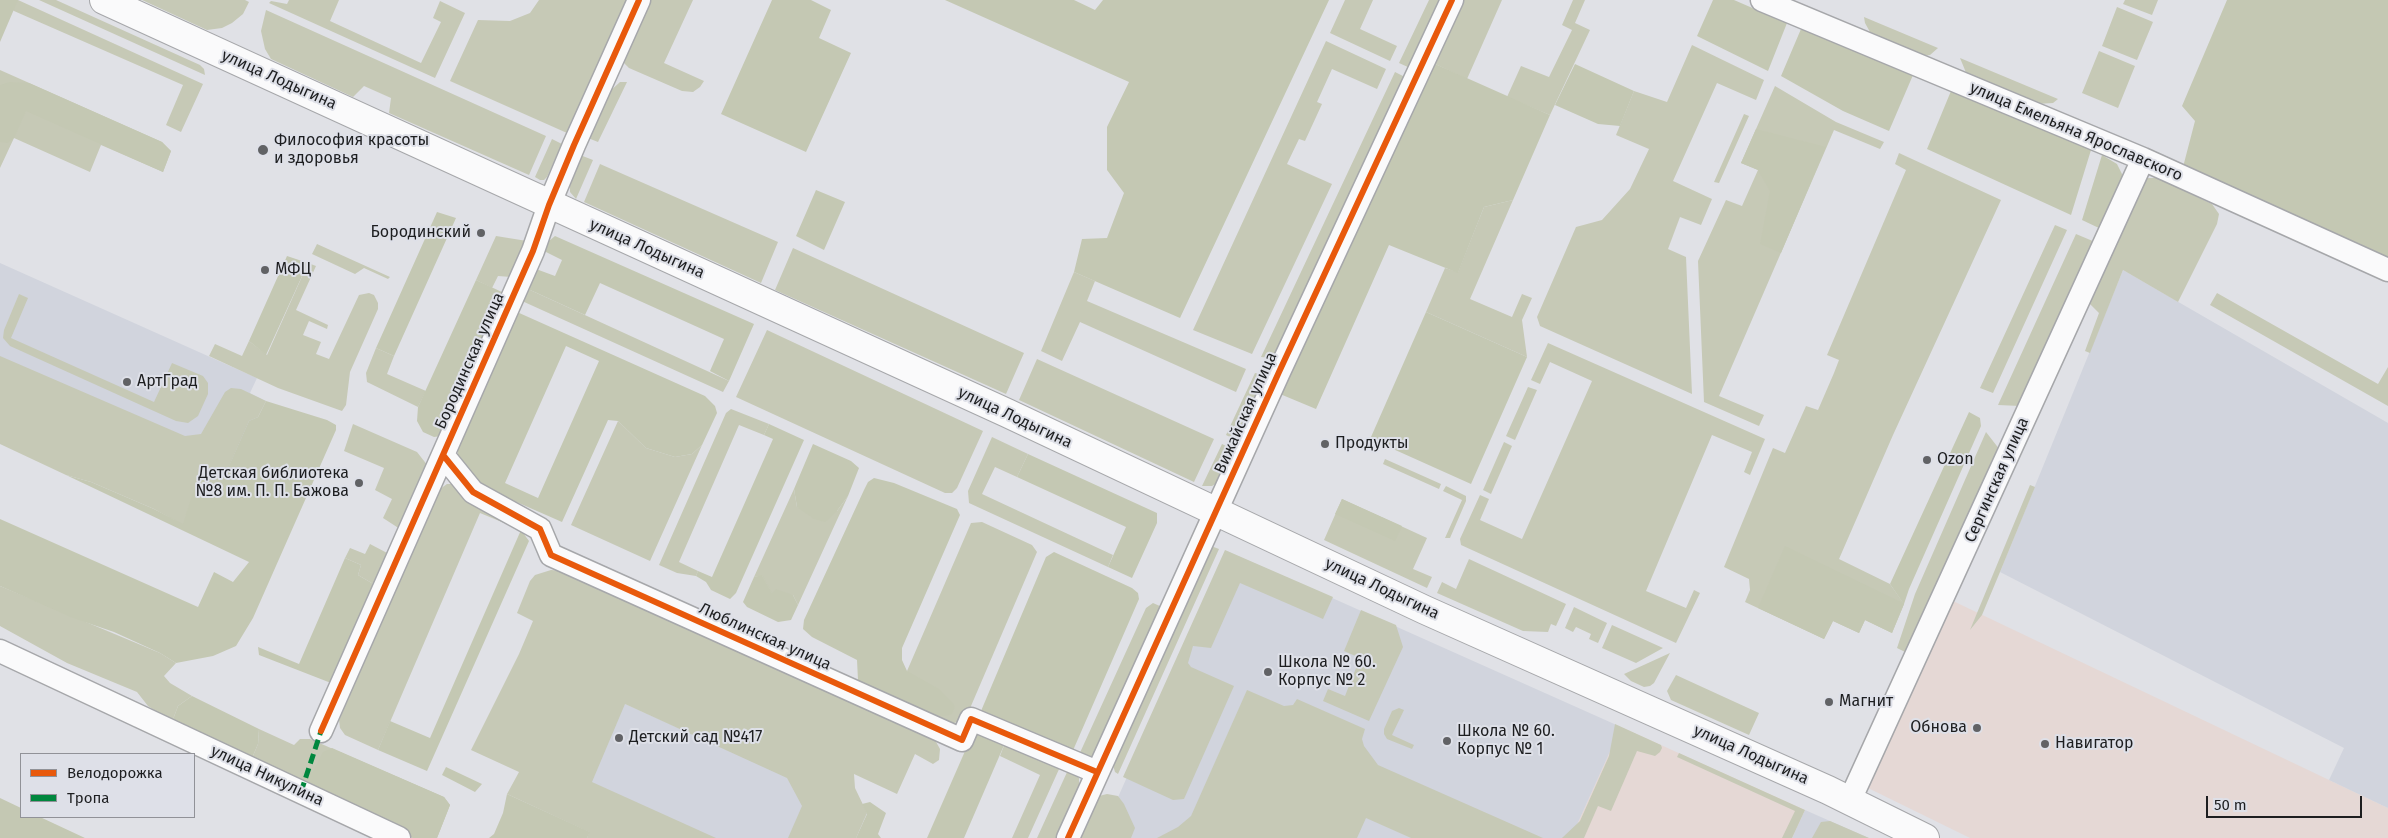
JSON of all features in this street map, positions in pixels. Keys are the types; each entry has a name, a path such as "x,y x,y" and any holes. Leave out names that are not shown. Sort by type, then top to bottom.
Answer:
{"main road":[{"name":"улица Лодыгина","path":"104,0 1006,413 1425,610 1850,800 1925,838"}],"street":[{"name":"Бородинская улица","path":"322,731 533,251 549,204 640,0"},
{"name":"Вижайская улица","path":"1068,838 1452,0"},
{"name":"улица Емельяна Ярославского","path":"1762,0 2143,159 2388,270"},
{"name":"Сергинская улица","path":"1850,800 2143,159"},
{"name":"Люблинская улица","path":"443,455 473,492 540,529 551,555 962,740 971,719 1098,772"},
{"name":"улица Никулина","path":"0,651 399,838"}],"shaded area":[{"name":"АртГрад","path":"0,263 257,378 250,393 266,401 216,496 0,399"},
{"path":"2123,270 2388,423 2388,808 2329,780 2344,748 2000,572"},
{"name":"Школа № 60. Корпус № 1","path":"1227,551 1621,727 1571,838 1100,838"},
{"path":"1953,601 2388,808 2388,838 1970,838 1868,788"},
{"name":"Детский сад №417","path":"570,679 867,813 856,838 603,838"},
{"path":"1621,727 1805,810 1792,838 1571,838"},
{"path":"1805,810 1830,821 1869,838 1792,838"}],"green space":[{"path":"0,0 18,0 203,84 181,132 166,125 183,85 14,11"},
{"path":"0,0 18,0 0,42"},
{"path":"39,0 56,0 200,65 204,69 205,75"},
{"path":"142,0 245,0 249,2 243,14 232,23 222,28 207,30"},
{"path":"289,0 339,0 330,21 421,63 441,22 433,18 440,1 465,13 435,78 269,3 271,1 287,4"},
{"path":"539,0 628,0 567,133 450,81 478,20 510,21 530,13"},
{"path":"649,0 693,0 664,63 704,81 693,92 682,91 629,68 624,63 624,55"},
{"path":"772,0 811,0 831,10 819,38 851,53 806,152 721,114"},
{"path":"945,0 1074,0 1095,10 1103,0 1329,0 1180,318 1074,272 1082,239 1107,238 1124,193 1107,170 1107,127 1129,82"},
{"path":"1345,0 1373,0 1360,29 1397,46 1390,61 1330,33"},
{"path":"1429,0 1441,0 1410,68 1399,63"},
{"path":"1462,0 1502,0 1467,79 1433,63"},
{"path":"1573,0 1585,0 1575,23 1590,30 1550,115 1507,97 1521,66 1549,77 1572,30 1562,25"},
{"path":"1713,0 1734,0 1787,23 1768,71 1697,36"},
{"path":"2125,0 2158,0 2152,15 2123,4"},
{"path":"2227,0 2388,0 2388,261 2183,167 2195,121 2182,106"},
{"path":"2117,7 2153,22 2137,60 2102,46"},
{"path":"266,10 546,136 529,175 389,113 391,98 364,86 353,97 271,59 265,49 261,31"},
{"path":"1864,17 1938,48 1930,55 1924,56 1870,32"},
{"path":"1801,29 1913,75 1889,131 1843,111 1781,76"},
{"path":"1326,41 1386,69 1377,89 1332,69 1317,102 1322,104 1305,141 1299,139 1287,164 1332,184 1252,354 1193,330"},
{"path":"1692,45 1764,80 1756,100 1717,83 1673,181 1712,199 1701,225 1680,217 1668,249 1686,257 1692,394 1540,326 1537,317 1576,227 1602,220 1630,189 1649,149 1616,135 1634,91 1667,102"},
{"path":"2099,51 2135,66 2118,108 2082,93"},
{"path":"1960,58 2058,99 2053,103 2037,104 1967,75"},
{"path":"1433,63 1550,115 1513,200 1484,207 1458,273 1389,245 1316,409 1280,394"},
{"path":"1575,64 1634,91 1620,126 1598,124 1555,105"},
{"path":"0,70 162,142 171,151 163,172 101,145 90,172 14,138 0,168"},
{"path":"1395,72 1405,77 1277,354 1272,358 1261,357"},
{"path":"10,82 29,83 162,142 171,151 163,172 26,111 14,138 7,143 0,142 0,85"},
{"path":"620,82 627,82 598,142 588,138 608,93"},
{"path":"1775,86 1836,122 1884,142 1880,149 1834,130 1719,396 1764,415 1759,426 1704,402 1698,261 1726,200 1742,206 1758,170 1741,163"},
{"path":"1951,91 2091,150 2071,215 1927,149"},
{"path":"1744,114 1749,116 1719,183 1714,182"},
{"path":"1756,129 1826,147 1781,253 1760,244 1770,191 1758,170 1741,163"},
{"path":"552,139 562,144 547,177 544,180 540,180 535,177"},
{"path":"1899,153 2001,200 1893,435 1839,559 1890,584 1904,604 1892,633 1865,620 1859,633 1833,621 1824,639 1745,602 1750,590 1749,579 1724,567 1773,448 1785,453 1806,406 1818,410 1834,373 1839,360 1827,355 1906,170 1895,164"},
{"path":"580,155 593,160 576,199 570,192 570,186 571,177"},
{"path":"2102,155 2117,164 2122,174 2122,183 2101,229 2082,220"},
{"path":"600,164 778,242 761,283 584,202"},
{"path":"2147,178 2157,178 2212,204 2219,214 2217,224 2178,302 2123,270 2090,353 2085,351 2099,313 2087,301 2140,185"},
{"path":"816,190 845,202 824,250 796,236"},
{"path":"1513,200 1470,299 1512,317 1522,294 1532,298 1522,320 1527,357 1426,312 1445,268 1458,272 1484,207"},
{"path":"437,212 456,218 394,356 376,348"},
{"path":"2055,225 2067,230 1993,393 1980,388"},
{"path":"2076,234 2095,242 2020,406 1998,405"},
{"path":"496,236 527,241 511,277 498,276 492,288 476,280"},
{"path":"555,236 754,324 729,381 710,371 724,339 600,283 585,315 528,289 536,269 555,276 562,260 544,251 549,241"},
{"path":"317,244 390,277 388,279 364,268 355,274 312,254"},
{"path":"793,248 1024,353 1006,394 775,290"},
{"path":"287,256 308,263 266,355 249,341"},
{"path":"308,263 316,266 296,310 328,325 327,329 309,321 303,335 321,342 316,354 329,359 359,295 369,293 374,295 378,303 378,309 350,372 346,405 342,411 278,388 209,356 215,344 242,356 249,341 267,355"},
{"path":"1074,272 1095,281 1087,301 1246,369 1236,392 1080,322 1062,361 1041,351"},
{"path":"476,280 504,293 441,436 434,437 423,432 417,421 418,407"},
{"path":"528,289 729,381 723,392 522,301"},
{"path":"2217,293 2378,384 2388,367 2388,406 2210,305"},
{"path":"19,294 28,298 11,338 154,402 172,363 203,376 208,383 208,394 198,416 188,423 176,421 10,346 3,338 4,330"},
{"path":"517,312 705,396 715,406 717,413 702,445 692,454 675,457 646,448 618,421 608,420 562,522 480,486 458,458 458,448","holes":["566,346 599,361 538,498 505,483"]},
{"path":"1426,312 1527,357 1471,484 1373,440 1371,437"},
{"path":"767,330 983,431 957,488 952,493 945,493 736,397"},
{"path":"1548,343 1765,439 1750,475 1744,472 1752,452 1712,435 1646,591 1686,608 1694,590 1700,593 1676,643 1461,545 1460,539 1480,495 1489,499 1480,520 1522,539 1592,381 1550,362 1540,384 1531,380"},
{"path":"376,348 394,356 387,374 426,391 418,407 367,382 366,373"},
{"path":"0,356 185,436 201,434 225,392 231,388 241,389 266,401 258,417 249,421 216,496 183,525 154,509 91,482 66,475 0,444"},
{"path":"1037,359 1214,439 1194,482 1019,400"},
{"path":"1255,373 1268,376 1238,441 1226,435"},
{"path":"1528,387 1537,390 1515,440 1506,436"},
{"path":"266,401 327,420 336,425 336,430 253,618 236,646 213,656 176,663 160,653 114,632 73,618 0,586 0,519 198,607 214,572 233,582 249,562 66,475 91,482 154,509 183,524 195,487 216,495 249,421 258,417"},
{"path":"731,409 769,424 764,435 739,425 679,562 698,571 696,576 677,573 659,565 726,413"},
{"path":"1969,412 1980,418 1981,426 1909,589 1892,633 1865,620 1859,633 1833,621 1824,639 1758,608 1785,546 1903,603 1890,584"},
{"path":"618,421 646,448 675,457 692,454 702,445 650,561 571,525"},
{"path":"353,424 417,452 428,466 400,529 383,518 392,499 375,490 384,468 344,451"},
{"path":"769,424 804,440 736,593 730,599 711,590 706,582 696,576 698,571 712,577 773,439 764,435"},
{"path":"1986,432 2000,450 1907,653 1897,648 1915,594"},
{"path":"992,437 1028,454 1017,477 995,467 982,494 1113,555 1108,567 969,503 968,491"},
{"path":"1504,442 1512,446 1491,494 1483,490"},
{"path":"813,444 851,461 859,468 848,496 837,511 825,522 814,519 797,507 794,489"},
{"path":"1222,444 1235,450 1217,483 1212,486 1202,486"},
{"path":"1028,454 1157,513 1157,523 1132,578 1108,567 1126,527 1017,477"},
{"path":"1385,459 1441,484 1439,489 1383,464"},
{"path":"874,478 894,483 957,509 960,515 902,648 902,660 907,671 939,689 955,706 952,714 945,716 921,714 875,692 858,680 857,660 812,637 803,629 804,620 864,490 868,482"},
{"path":"447,484 451,484 521,530 480,513 378,750 345,735 340,728 339,720 440,489"},
{"path":"2030,485 2035,487 2000,572 1982,615 1970,630"},
{"path":"1446,486 1466,496 1466,501 1450,538 1445,538 1462,500 1443,491"},
{"path":"794,489 797,507 837,511 848,496 798,605 793,595 772,594 762,576 754,577"},
{"path":"1342,499 1427,538 1413,569 1432,577 1427,588 1324,540"},
{"path":"1342,499 1402,526 1395,541 1335,514"},
{"path":"982,522 1032,545 1037,552 968,713 959,721 950,725 921,714 907,671 971,523"},
{"path":"521,530 529,541 427,771 378,750 390,721 430,738"},
{"path":"370,544 389,554 375,585 358,575 361,565 345,558 350,548 365,554"},
{"path":"1211,546 1219,549 1118,774 1115,772 1112,762"},
{"path":"1225,550 1333,597 1323,619 1240,583 1211,648 1193,646 1188,663 1191,667 1234,686 1184,799 1173,800 1123,777"},
{"path":"1054,552 1132,588 1138,593 1139,599 1071,755 983,717 981,711 1046,557"},
{"path":"345,558 361,565 358,575 375,585 331,683 259,655 258,647 299,664"},
{"path":"1469,559 1566,604 1556,626 1551,624 1548,632 1523,631 1437,593 1442,582 1456,589"},
{"path":"551,570 563,571 935,740 940,749 939,760 933,764 915,754 897,794 854,774 855,788 867,813 856,838 788,838 802,806 787,778 625,704 592,782 716,838 587,838 589,832 507,794 519,772 471,750 519,654 533,621 517,613 530,581 535,575"},
{"path":"762,575 772,593 776,589 793,595 798,605 791,620 778,622 747,607 743,602 754,577"},
{"path":"0,586 160,653 176,663 164,676 170,683 192,696 178,706 172,722 148,706 137,692 67,663 0,626"},
{"path":"1153,603 1162,607 1094,757 1087,760 1078,757 1146,608"},
{"path":"1574,607 1607,623 1598,643 1589,639 1591,634 1576,627 1573,632 1565,628"},
{"path":"1361,610 1396,625 1403,647 1369,721 1323,701 1328,689 1345,696 1360,658 1344,651"},
{"path":"1612,625 1663,648 1636,663 1602,648"},
{"path":"1670,653 1654,683 1650,686 1644,687 1631,681 1624,674"},
{"path":"1676,675 1759,713 1749,735 1671,700 1667,691"},
{"path":"1247,690 1284,706 1293,705 1297,699 1365,729 1362,739 1364,746 1378,765 1543,838 1411,838 1366,818 1357,838 1157,838 1178,827 1191,816"},
{"path":"192,696 259,729 258,744 252,758 209,741 190,727 172,722 178,706"},
{"path":"1399,708 1404,710 1392,735 1414,745 1412,749 1387,739 1384,734 1384,729 1392,711"},
{"path":"1615,724 1661,745 1662,748 1655,756 1637,751 1611,811 1598,806 1584,838 1562,838 1580,821 1609,756"},
{"path":"259,729 294,745 300,739 310,739 444,797 450,805 437,838 413,838 252,758 258,744"},
{"path":"978,733 1005,743 964,838 927,838 969,742"},
{"path":"1005,743 1060,767 1028,838 1012,838 1040,775 1000,756"},
{"path":"332,748 444,797 450,805 437,838 413,838 300,781 303,772 313,772 323,752"},
{"path":"1679,753 1805,810 1792,838 1782,838 1795,811 1677,757"},
{"path":"446,767 482,784 475,792 442,775"},
{"path":"1068,770 1079,778 1079,790 1056,838 1037,838"},
{"path":"507,794 590,832 587,838 489,838 494,834 503,813"},
{"path":"1107,794 1118,796 1124,804 1135,828 1131,838 1078,838 1099,796"},
{"path":"0,798 20,808 20,818 42,818 85,838 0,838"},
{"path":"870,802 886,813 878,834 881,838 856,838 867,814 862,804"},
{"path":"1830,821 1869,838 1812,838 1821,822"}],"marked path":[{"path":"301,792 321,731"}],"cycle path":[{"path":"321,731 533,251 549,205 574,145 639,0"},
{"path":"1068,838 1279,372 1452,0"},
{"path":"443,455 473,492 540,529 551,555 962,740 971,719 1097,772"}],"place":[{"name":"Философия красоты и здоровья","path":"263,150"},
{"name":"Бородинский","path":"481,233"},
{"name":"МФЦ","path":"265,270"},
{"name":"АртГрад","path":"127,382"},
{"name":"Продукты","path":"1325,444"},
{"name":"Ozon","path":"1927,460"},
{"name":"Детская библиотека №8 им. П. П. Бажова","path":"359,483"},
{"name":"Школа № 60. Корпус № 2","path":"1268,672"},
{"name":"Магнит","path":"1829,702"},
{"name":"Обнова","path":"1977,728"},
{"name":"Детский сад №417","path":"619,738"},
{"name":"Школа № 60. Корпус № 1","path":"1447,741"},
{"name":"Навигатор","path":"2045,744"}]}
